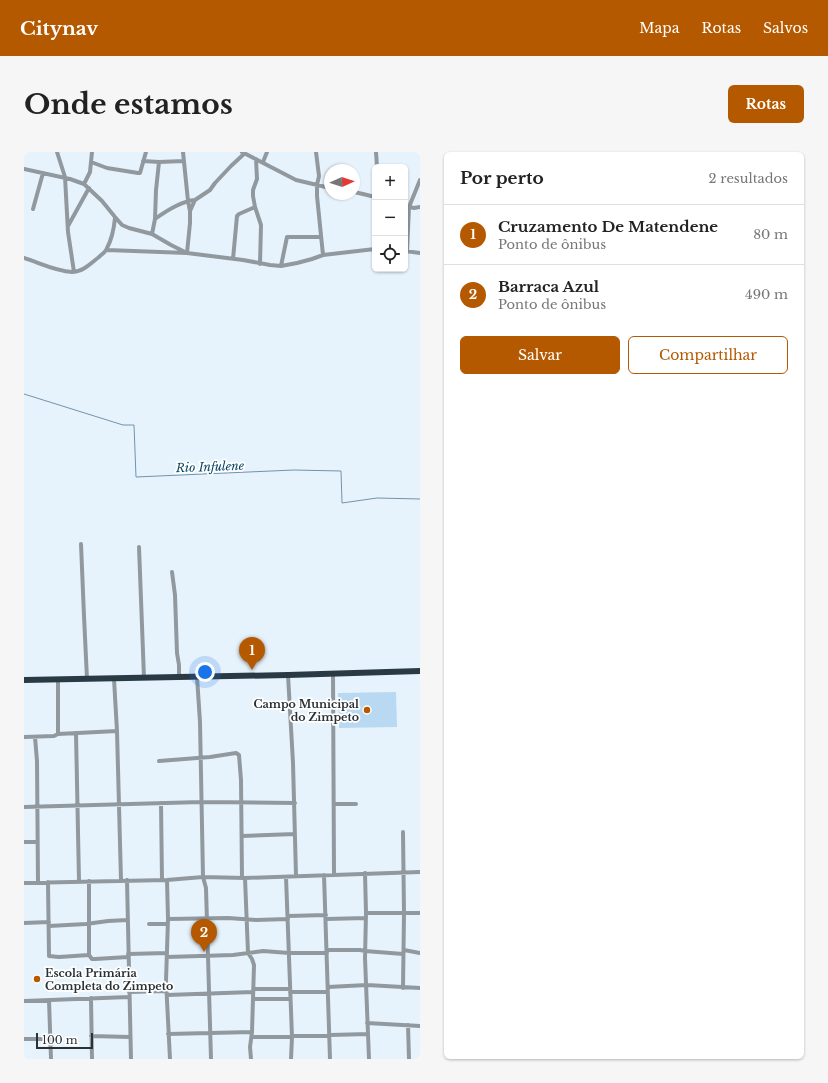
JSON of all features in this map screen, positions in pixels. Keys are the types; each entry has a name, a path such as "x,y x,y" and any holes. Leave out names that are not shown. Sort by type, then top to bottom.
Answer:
{"highway":[{"path":"24,680 420,671"}],"street":[{"path":"57,152 65,177 67,227 74,272"},
{"path":"84,184 90,172 92,152"},
{"path":"91,162 107,168 140,173 146,152"},
{"path":"183,152 190,212 187,253"},
{"path":"263,162 267,152"},
{"path":"316,152 319,176 317,196 323,255"},
{"path":"376,152 377,164"},
{"path":"155,219 170,209 188,201 195,200 210,190 214,183 244,153 296,180 324,187"},
{"path":"256,159 256,179 253,190 255,207 260,225 260,264"},
{"path":"144,161 184,161"},
{"path":"152,234 155,219 159,162"},
{"path":"24,169 65,177 84,184 102,201 122,225 152,234 187,253"},
{"path":"33,209 43,173"},
{"path":"408,204 420,180"},
{"path":"67,227 89,188"},
{"path":"360,193 372,196"},
{"path":"190,212 195,200"},
{"path":"408,206 420,207"},
{"path":"233,259 237,216 255,207"},
{"path":"24,258 50,267 74,272 82,270 107,250 112,236 115,218"},
{"path":"281,266 287,237 321,237"},
{"path":"107,250 187,253 281,266 323,255 372,250"},
{"path":"408,251 420,253"},
{"path":"82,544 87,679"},
{"path":"139,547 144,678"},
{"path":"172,572 175,595 177,653 180,677"},
{"path":"333,673 334,874"},
{"path":"288,675 296,876"},
{"path":"197,677 203,877 206,888 209,956 211,1059"},
{"path":"58,679 58,734"},
{"path":"114,679 121,880"},
{"path":"24,737 54,736 58,734 76,733 117,732"},
{"path":"76,733 79,881"},
{"path":"35,737 38,883"},
{"path":"159,761 210,757 236,753 239,755 248,953 254,965 251,1059"},
{"path":"24,807 201,802 294,803"},
{"path":"161,803 164,880 168,922 166,993 170,1059"},
{"path":"334,804 356,804"},
{"path":"403,832 403,988"},
{"path":"242,836 295,834"},
{"path":"24,842 37,842"},
{"path":"24,883 164,880 203,877 286,877 334,874 420,872"},
{"path":"365,873 365,951 369,1059"},
{"path":"324,875 330,1059"},
{"path":"286,877 292,1037 291,1059"},
{"path":"127,880 131,1059"},
{"path":"88,955 89,881"},
{"path":"48,882 50,956 59,957 88,955 92,959 95,959 128,956 209,956 262,952 289,953 360,950 420,953"},
{"path":"149,924 207,918 256,920 420,913"},
{"path":"24,923 89,924 128,920"},
{"path":"24,1001 166,993 210,994 253,991 328,990 367,985 420,988"},
{"path":"91,998 92,1059"},
{"path":"253,999 290,999"},
{"path":"49,1000 51,1059"},
{"path":"367,1023 420,1026"},
{"path":"408,1025 409,1059"},
{"path":"168,1034 252,1032"},
{"path":"252,1038 368,1034"},
{"path":"91,1036 130,1037"},
{"path":"24,1039 50,1039"}],"shaded area":[{"name":"Campo Municipal do Zimpeto","path":"396,692 397,727 339,728 338,693"}],"waterway":[{"name":"Rio Infulene","path":"24,394 123,425 134,425 136,477 294,470 341,471 342,503 377,498 420,499"}],"place":[{"name":"Cruzamento De Matendene","path":"252,670"},
{"name":"Campo Municipal do Zimpeto","path":"367,710"},
{"name":"Barraca Azul","path":"204,952"},
{"name":"Escola Primária Completa do Zimpeto","path":"37,979"}]}
